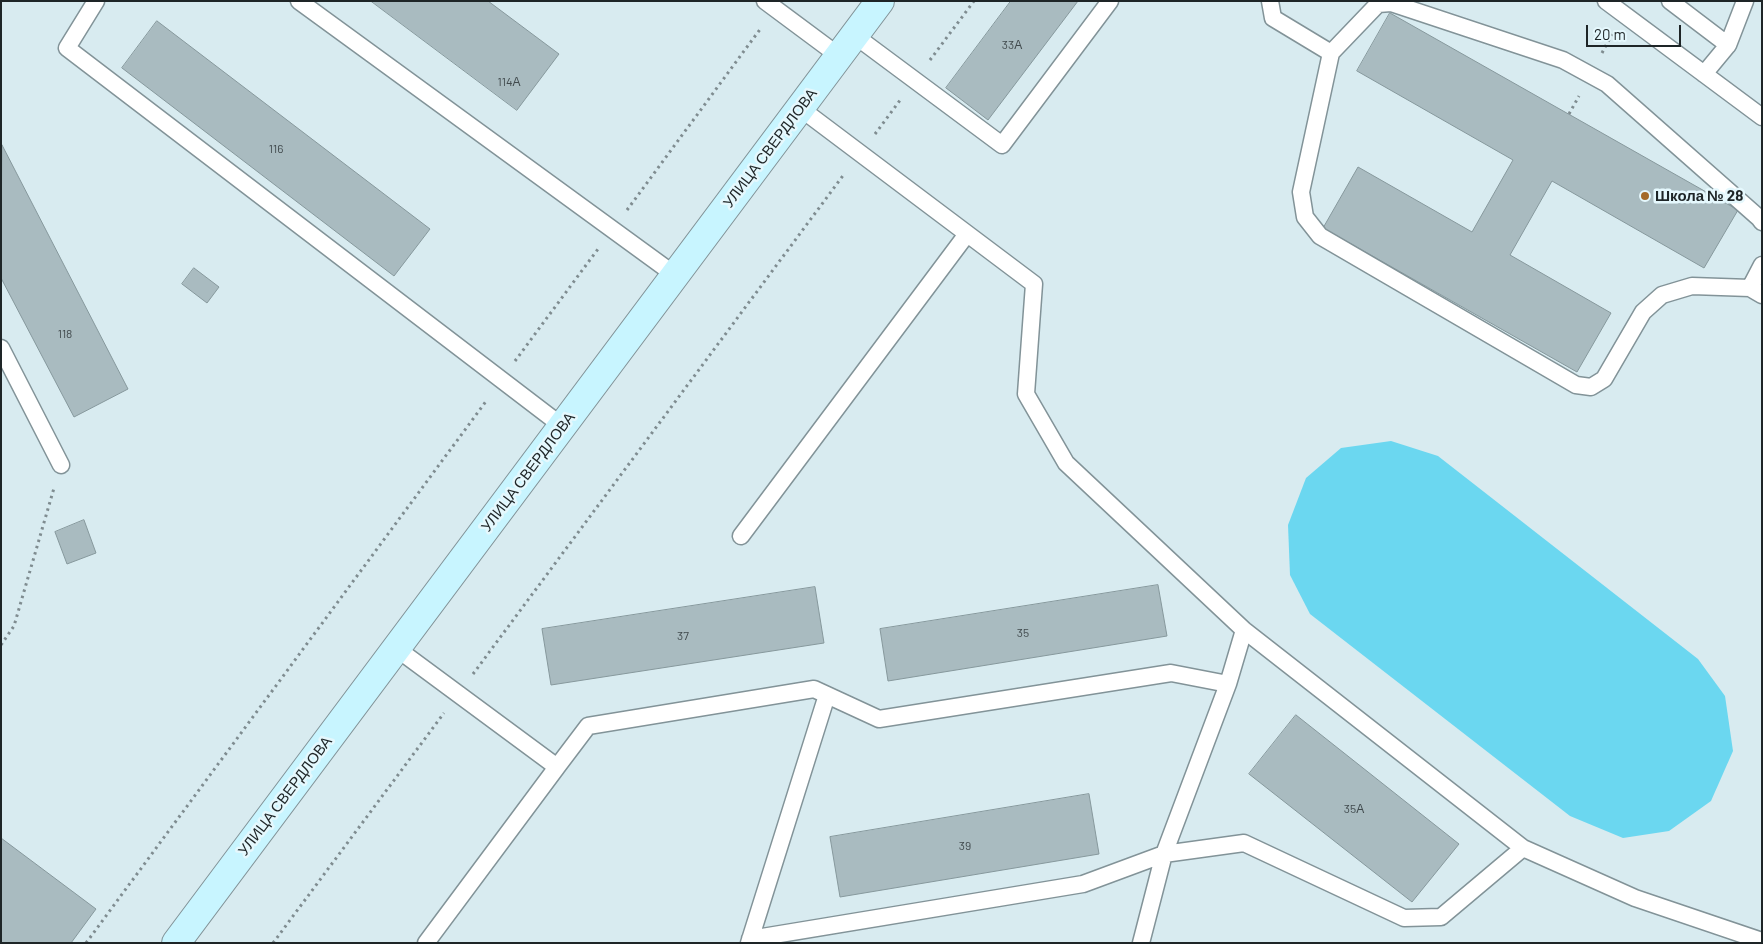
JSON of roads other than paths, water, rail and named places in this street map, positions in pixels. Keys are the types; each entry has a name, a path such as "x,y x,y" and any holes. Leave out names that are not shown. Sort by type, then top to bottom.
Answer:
{"main road":[{"name":"УЛИЦА СВЕРДЛОВА","path":"176,943 880,1"}],"lane":[{"path":"96,1 67,48 562,426"},
{"path":"299,1 675,275"},
{"path":"770,5 846,46 915,80 1002,145 1110,1"},
{"path":"1270,1 1274,18 1331,53"},
{"path":"1606,1 1762,117"},
{"path":"1670,1 1728,45"},
{"path":"1704,74 1728,45 1745,1"},
{"path":"1762,222 1607,84 1563,60 1391,3 1378,4 1331,53 1301,192 1305,217 1320,236 1576,385 1591,387 1604,379 1643,312 1662,295 1692,286 1756,291 1762,265"},
{"path":"800,108 1034,284 1026,394 1066,463 1244,630 1523,848 1635,898 1762,941"},
{"path":"741,536 967,234"},
{"path":"1,348 61,465"},
{"path":"1141,943 1164,854 1228,684 1244,630"},
{"path":"396,648 557,767"},
{"path":"426,943 588,726 814,689 879,720 1171,673 1228,684"},
{"path":"827,695 750,941 1083,884 1164,854 1244,844 1404,918 1441,917 1523,848"}],"place":[{"name":"Школа № 28","path":"1645,196"}]}
